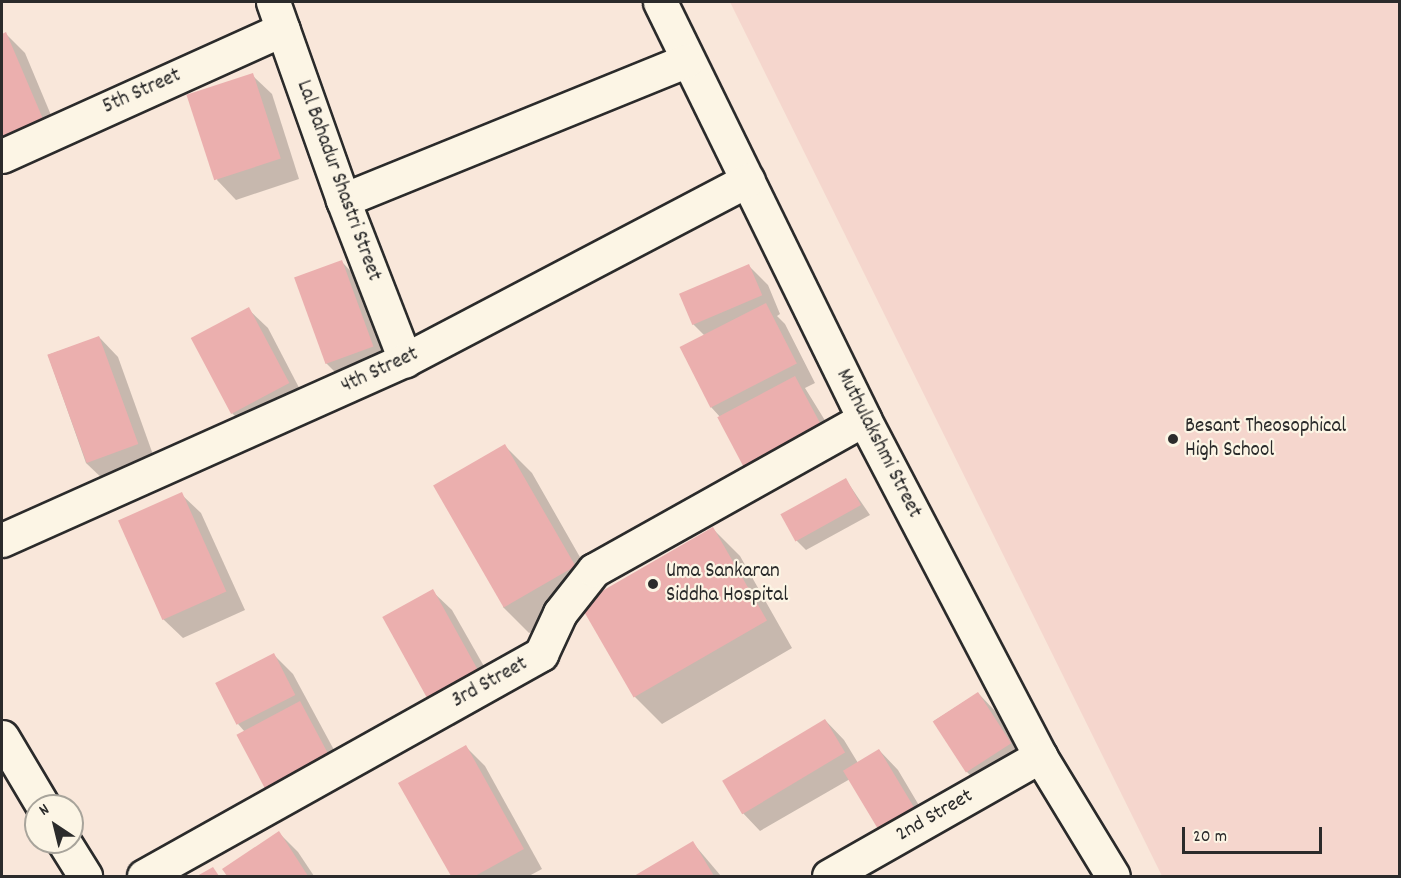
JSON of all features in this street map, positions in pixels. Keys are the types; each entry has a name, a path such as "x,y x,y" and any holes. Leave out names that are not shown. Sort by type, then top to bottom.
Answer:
{"street":[{"name":"Muthulakshmi Street","path":"660,2 864,419 1040,756 1113,876"},
{"name":"5th Street","path":"2,156 278,15"},
{"name":"Lal Bahadur Shastri Street","path":"278,15 343,200 405,360"},
{"path":"343,200 687,60"},
{"name":"4th Street","path":"2,540 405,360 748,180"},
{"name":"3rd Street","path":"144,876 541,654 560,613 594,570 864,419"},
{"path":"2,737 36,794"},
{"name":"2nd Street","path":"829,876 1040,756"},
{"path":"71,854 85,876"}],"shaded area":[{"name":"Besant Theosophical High School","path":"730,2 1399,2 1399,876 1162,876"}],"building":[{"path":"6,32 43,119 2,137 2,34"},
{"path":"253,73 281,159 214,180 186,95"},
{"path":"342,260 373,346 326,364 294,277"},
{"path":"749,264 762,295 692,325 679,294"},
{"path":"766,303 797,364 710,408 680,347"},
{"path":"249,307 289,383 231,414 191,338"},
{"path":"99,336 138,444 87,463 47,355"},
{"path":"795,376 823,428 745,469 717,417"},
{"path":"505,444 576,566 504,608 433,486"},
{"path":"846,478 861,505 795,541 780,514"},
{"path":"182,492 226,592 162,620 118,520"},
{"path":"713,527 767,621 634,698 580,604"},
{"path":"433,589 483,679 432,707 382,617"},
{"path":"274,653 295,695 237,725 215,683"},
{"path":"978,692 1011,743 966,773 933,721"},
{"path":"300,701 329,755 265,789 236,735"},
{"path":"825,719 845,752 742,814 722,781"},
{"path":"466,745 524,849 475,876 451,876 398,783"},
{"path":"879,749 915,809 879,831 843,771"},
{"path":"279,831 308,876 227,876 222,869"},
{"path":"693,841 714,876 634,876"},
{"path":"213,867 219,876 197,876"}],"place":[{"name":"Besant Theosophical High School","path":"1173,439"},
{"name":"Uma Sankaran Siddha Hospital","path":"653,584"}]}
